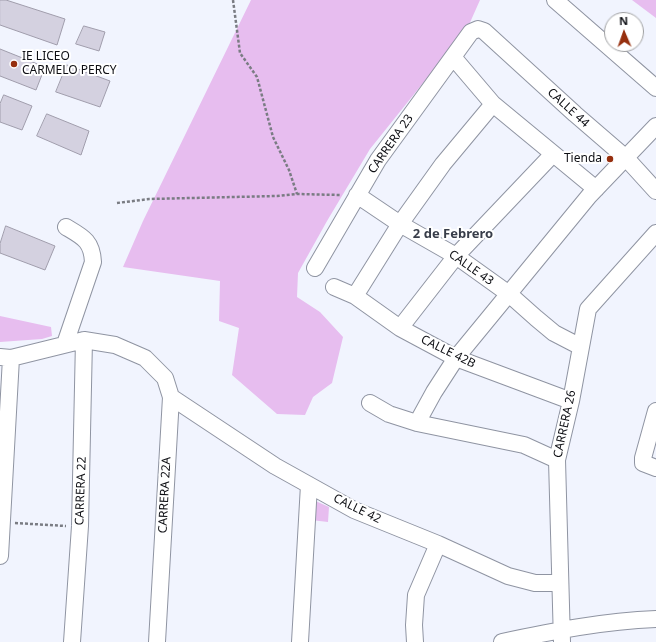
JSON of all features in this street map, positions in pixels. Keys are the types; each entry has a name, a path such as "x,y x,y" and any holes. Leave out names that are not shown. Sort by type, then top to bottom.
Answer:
{"street":[{"path":"555,0 656,88"},
{"name":"CARRERA 23","path":"314,268 378,160 471,32 478,28"},
{"name":"CALLE 44","path":"478,28 484,31 575,114 626,158 656,191"},
{"path":"453,57 493,104 596,189"},
{"path":"355,296 400,224 443,164 493,104"},
{"path":"418,423 434,392 456,358 596,189 656,126"},
{"path":"400,328 456,256 553,154"},
{"name":"CALLE 43","path":"357,195 400,224 456,256 509,294 554,333 581,347"},
{"path":"65,344 93,262 93,252 87,241 66,227"},
{"name":"CARRERA 26","path":"562,636 557,460 571,401 588,310 656,233"},
{"name":"CALLE 42B","path":"334,287 355,296 400,328 456,358 571,401"},
{"path":"0,556 5,358 84,340"},
{"name":"CARRERA 22A","path":"84,340 115,345 145,358 165,378 171,397 157,642"},
{"name":"CARRERA 22","path":"72,642 80,526 84,340"},
{"name":"CALLE 42","path":"171,397 275,466 354,510 438,544 508,576 535,583 560,583"},
{"path":"370,403 389,414 418,423 524,445 557,460"},
{"path":"649,466 643,458 656,411"},
{"path":"300,642 309,484"},
{"path":"414,642 416,595 438,544"},
{"path":"502,642 562,636 630,620 656,619"}],"path":[{"path":"233,0 240,53 257,77 273,137 290,170 297,194"},
{"path":"117,203 149,199 277,196 297,194 329,196 357,195"},
{"path":"2,522 80,526"}],"shaded area":[{"path":"251,0 480,0 468,27 370,149 298,273 297,297 320,312 343,337 332,383 313,397 305,415 277,414 232,375 239,328 219,321 220,281 123,267 143,221"},
{"path":"632,0 656,0 656,18"},
{"path":"0,316 51,327 52,336 42,339 0,342"},
{"path":"311,499 329,507 328,522 311,520"}],"building":[{"path":"0,0 6,0 65,19 57,45 0,25"},
{"path":"84,26 105,32 99,51 76,44"},
{"path":"0,49 45,67 36,90 0,76"},
{"path":"67,65 110,81 100,107 56,92"},
{"path":"4,95 32,106 22,130 0,122 0,104"},
{"path":"47,114 89,131 81,155 37,136"},
{"path":"6,226 55,246 45,270 0,253 0,244"}],"place":[{"name":"IE LICEO CARMELO PERCY","path":"14,64"},
{"name":"Tienda","path":"610,159"}],"district":[{"name":"2 de Febrero","path":"453,234"}]}
